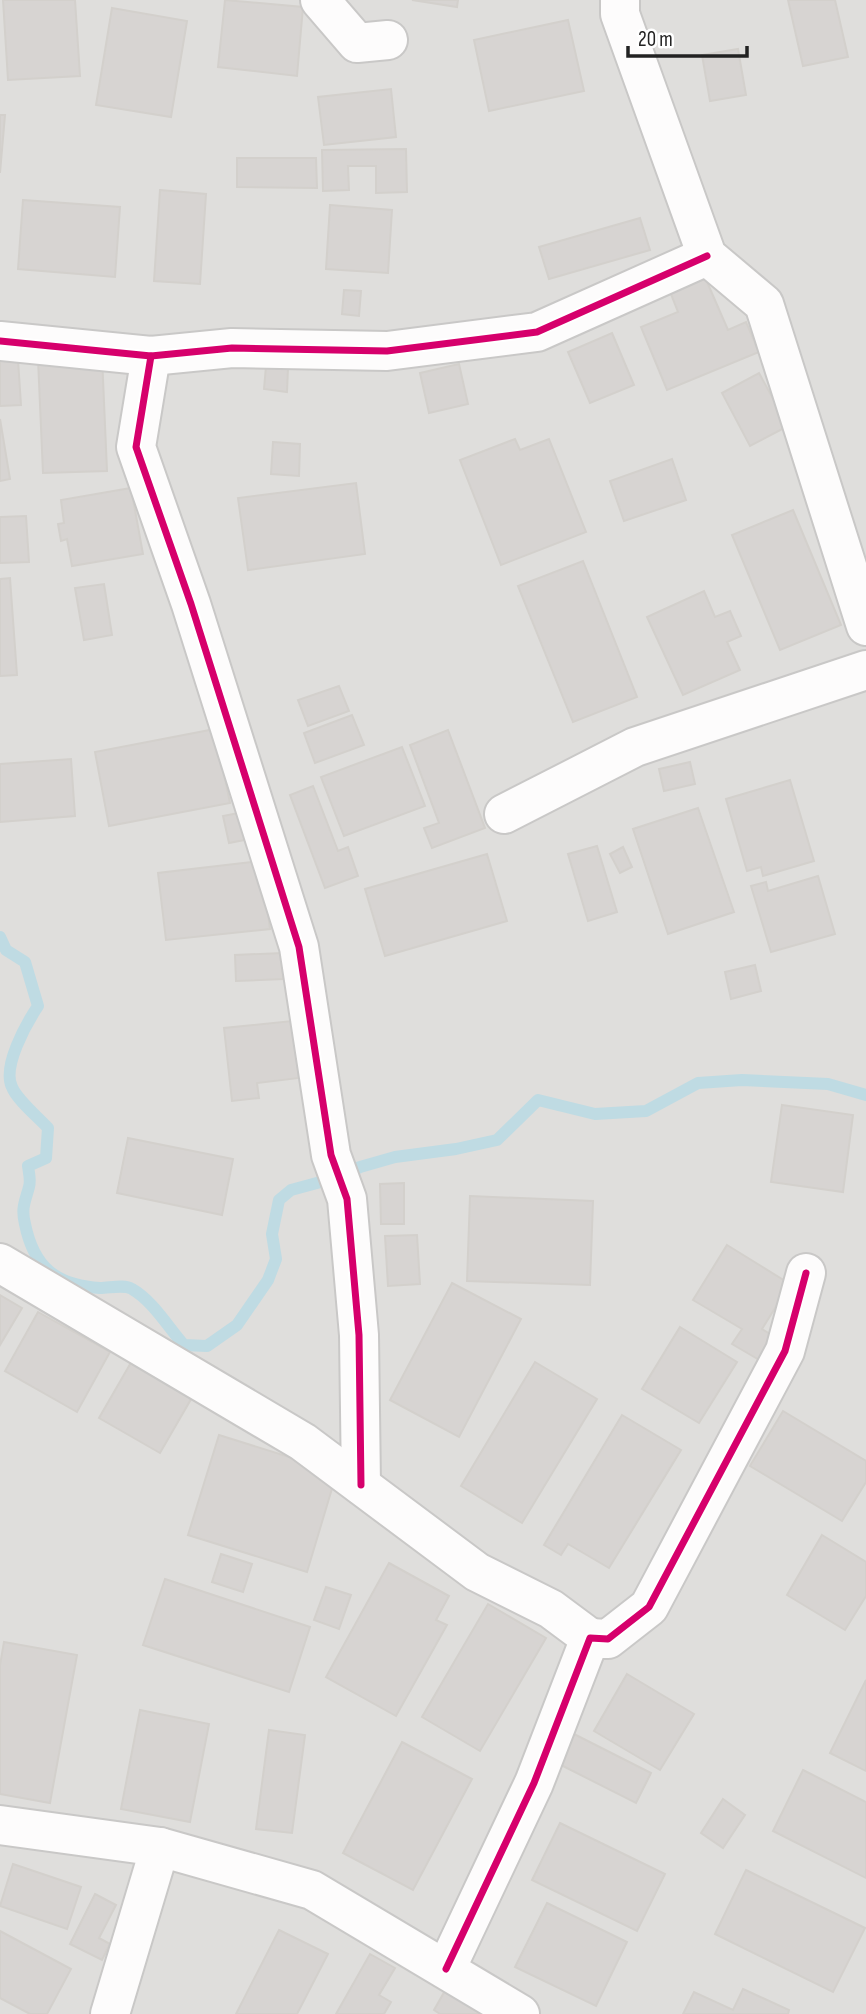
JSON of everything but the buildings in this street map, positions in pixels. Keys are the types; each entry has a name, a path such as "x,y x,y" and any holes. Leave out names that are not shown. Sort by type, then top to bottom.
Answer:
{"street":[{"path":"320,0 357,43 388,40"},
{"path":"620,0 620,14 707,256 764,304 866,626"},
{"path":"0,341 151,356 232,348 387,351 537,332 707,256"},
{"path":"151,356 136,447 191,604 299,947 331,1155 347,1199 359,1335 361,1485"},
{"path":"504,814 635,747 866,670"},
{"path":"0,1263 303,1442 477,1572 551,1609 590,1638 608,1639 649,1607 785,1351 806,1273"},
{"path":"446,1969 534,1783 590,1638"},
{"path":"0,1825 160,1847 312,1890 520,2014"},
{"path":"110,2014 160,1847"}],"shaded area":[{"path":"0,0 866,0 866,2014 0,2014"}],"waterway":[{"path":"0,937 6,950 25,962 38,1006 27,1023 10,1068 12,1087 18,1097 48,1128 46,1158 28,1166 30,1182 23,1214 34,1252 49,1271 71,1283 100,1288 121,1286 132,1289 153,1307 184,1345 207,1346 237,1325 268,1280 276,1259 272,1234 279,1200 291,1190 339,1177 360,1167 395,1157 456,1149 497,1140 538,1100 595,1114 646,1111 698,1083 742,1080 828,1084 866,1095"}],"cycle path":[{"path":"0,341 151,356 232,348 387,351 537,332 707,256"},
{"path":"151,356 136,447 191,604 299,947 331,1155 347,1199 359,1335 361,1485"},
{"path":"446,1969 534,1783 590,1638 608,1639 649,1607 785,1351 806,1273"}]}
